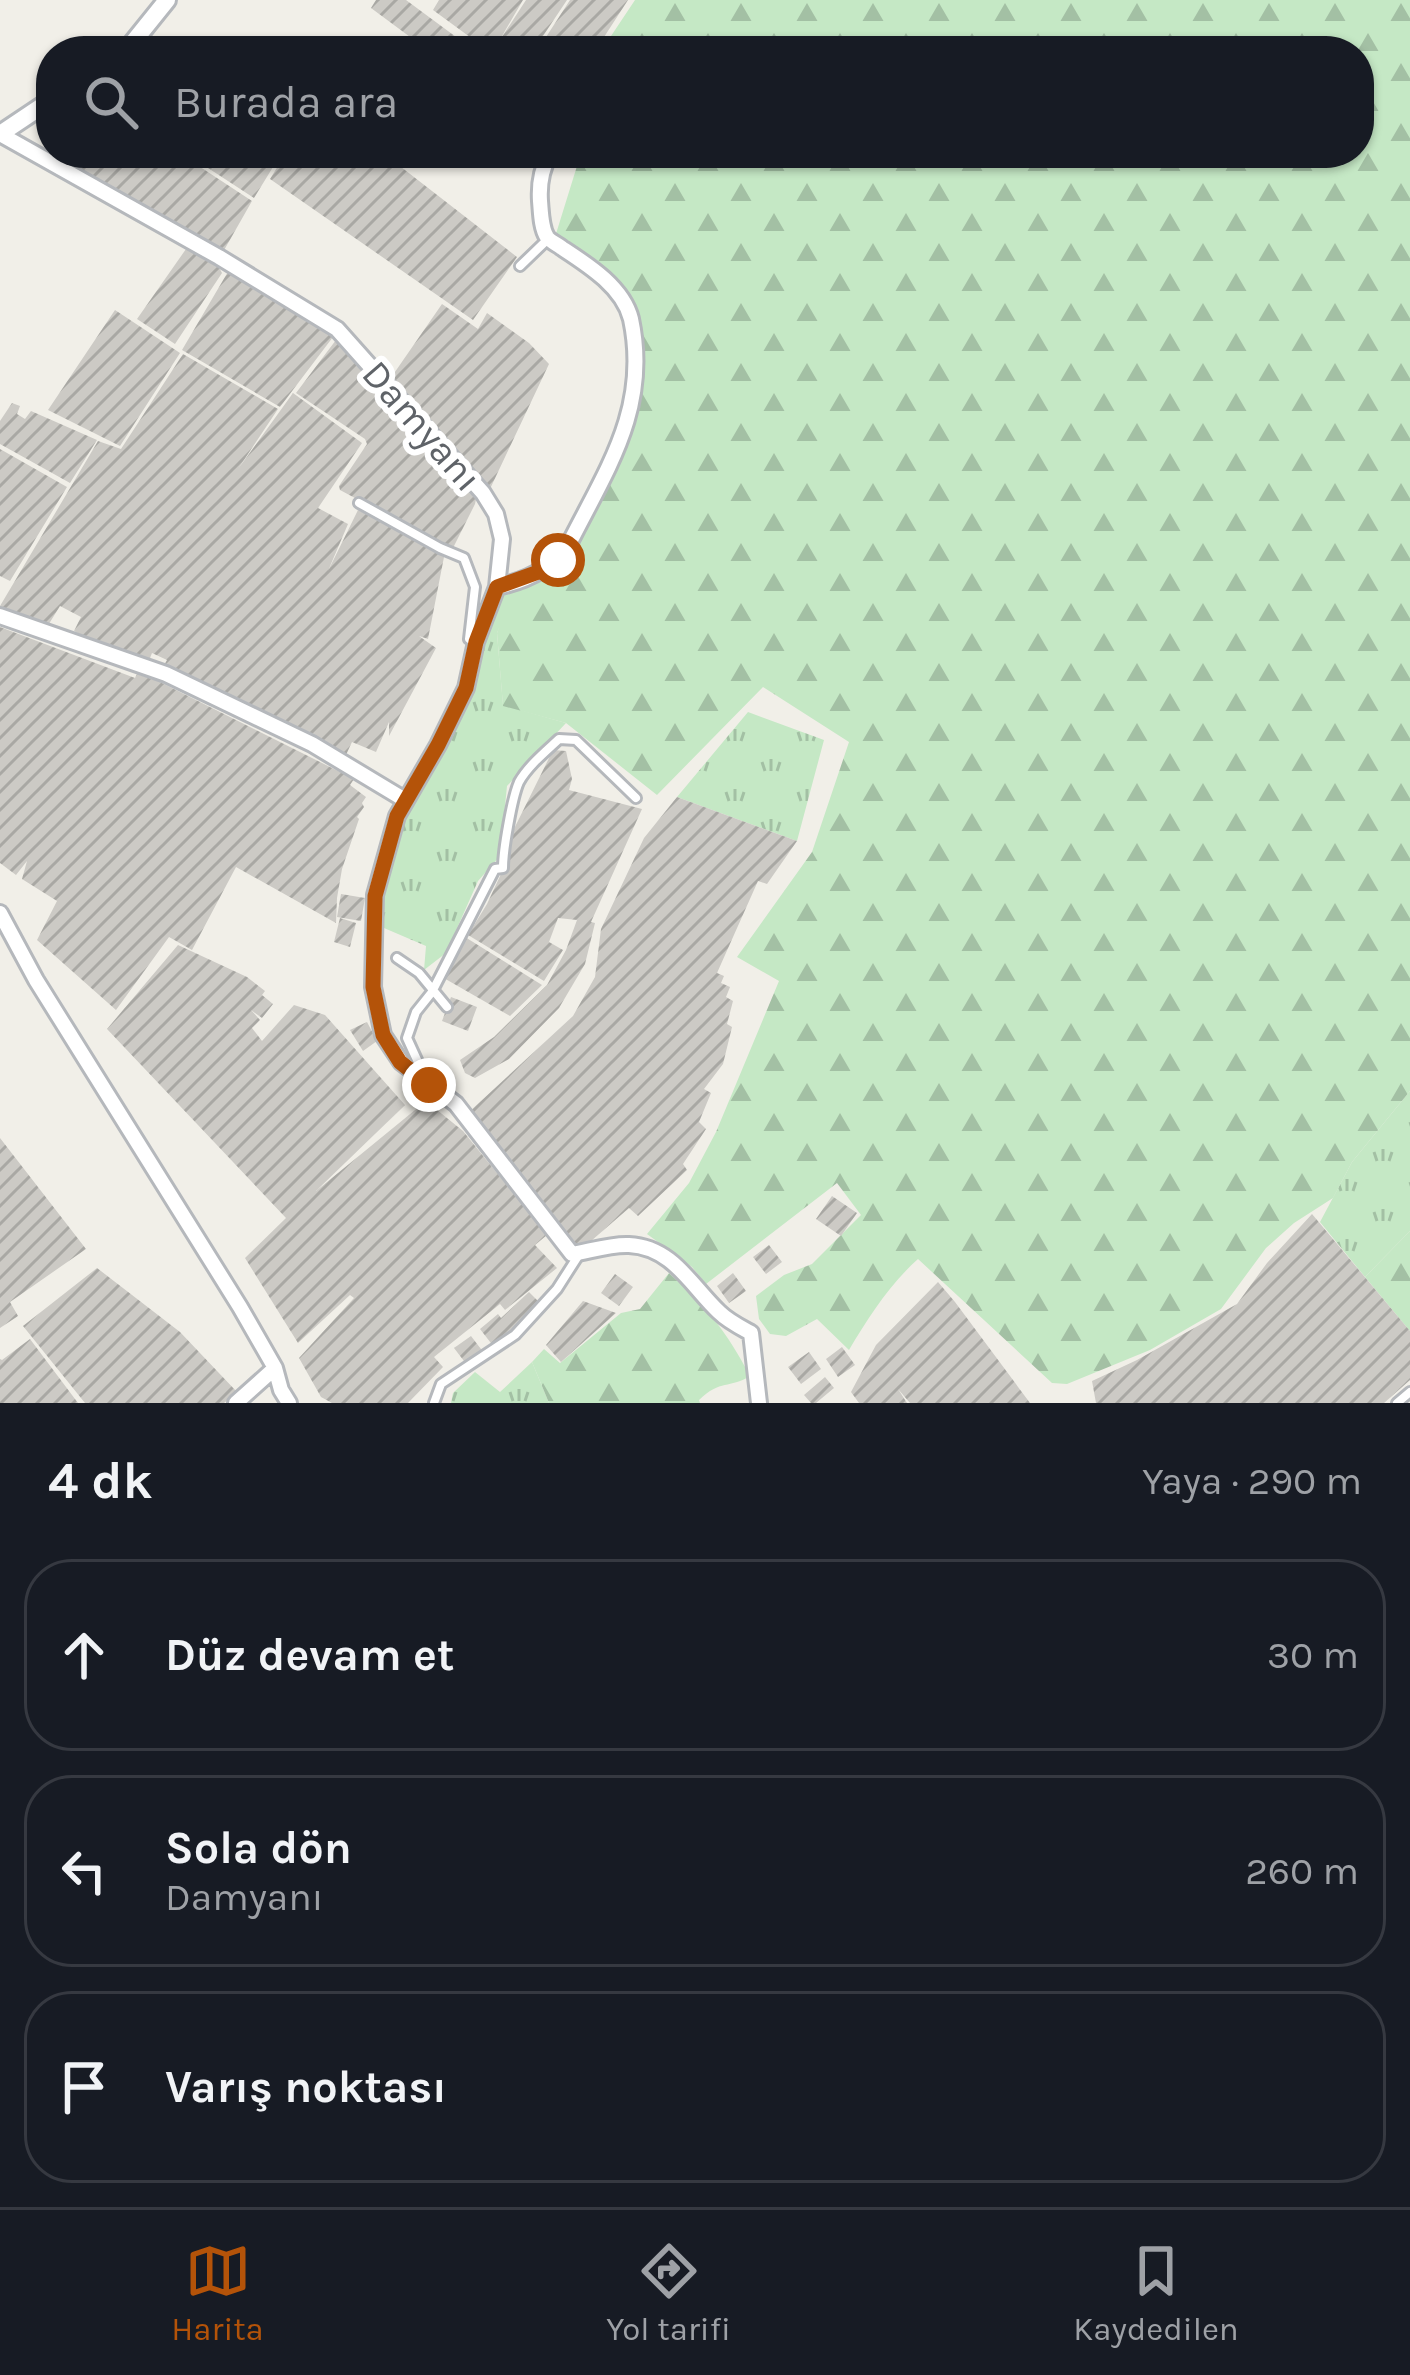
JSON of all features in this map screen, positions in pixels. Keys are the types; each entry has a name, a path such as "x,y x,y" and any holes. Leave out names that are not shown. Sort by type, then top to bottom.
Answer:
{"street":[{"path":"138,36 167,0"},
{"path":"0,134 36,110"},
{"name":"Damyanı","path":"0,134 36,154"},
{"name":"Damyanı","path":"61,168 337,329 496,514 502,539 497,587 476,642 466,688 404,800 375,896 373,987 383,1035 400,1062 456,1104 572,1254 580,1253"},
{"path":"497,587 558,560 621,439 633,405 635,366 626,304 604,279 548,239 539,194 543,168"},
{"path":"0,616 166,674 312,744 404,800"},
{"path":"0,913 36,980 240,1307 289,1403"},
{"path":"580,1253 629,1245 651,1250 686,1272 723,1317 751,1333 759,1403"},
{"path":"236,1403 275,1368"}],"lane":[{"path":"520,266 548,239"},
{"path":"358,503 464,558 475,587 469,639 476,642"},
{"path":"429,1085 407,1038 416,1012 432,992 495,868 502,868 502,846 519,784 537,759 559,740 576,740 636,798"},
{"path":"397,958 419,973 447,1007"},
{"path":"434,1403 441,1384 515,1335 557,1288 580,1253"},
{"path":"1397,1403 1410,1392"}],"green space":[{"path":"635,0 1410,0 1410,1091 1352,1162 1333,1198 1266,1248 1221,1309 1150,1350 1067,1384 1052,1383 918,1259 880,1302 849,1350 817,1319 786,1336 770,1334 759,1319 756,1296 784,1275 812,1264 861,1215 837,1183 706,1284 692,1267 647,1234 689,1183 716,1132 779,981 737,957 812,852 849,742 763,687 657,795 566,723 503,706 499,627 486,623 501,592 546,573 636,405 629,303 555,237 576,168 1374,168 1374,36 611,36"},
{"path":"486,623 500,626 503,705 566,723 507,786 500,856 478,881 446,953 424,970 426,946 384,928 381,922 385,866 401,818 441,746"},
{"path":"748,712 824,740 797,841 677,797"},
{"path":"1410,1091 1410,1231 1365,1277 1320,1222 1352,1162"},
{"path":"1410,1231 1410,1331 1365,1277"},
{"path":"669,1273 715,1320 750,1376 713,1389 700,1403 549,1403 532,1362 544,1349 560,1363 621,1313 640,1309"},
{"path":"532,1362 549,1403 451,1403 453,1393 475,1372 500,1392"}],"building":[{"path":"376,0 406,0 455,36 409,36 371,8"},
{"path":"439,0 523,0 502,36 469,36 433,10"},
{"path":"526,0 567,0 543,36 503,36"},
{"path":"570,0 628,0 605,36 547,36"},
{"path":"77,168 202,168 252,201 223,252"},
{"path":"208,168 272,168 254,198"},
{"path":"277,168 402,168 517,257 473,320 270,179"},
{"path":"186,249 216,262 222,273 175,344 137,319"},
{"path":"232,265 336,333 280,407 182,350"},
{"path":"442,304 478,329 487,313 549,364 489,491 388,382"},
{"path":"115,310 180,353 120,446 48,410"},
{"path":"339,336 478,490 452,550 340,490 367,444 365,439 296,393"},
{"path":"183,354 278,409 238,469 293,393 362,443 318,508 348,524 328,571 358,510 444,557 428,639 419,636 436,648 389,736 389,722 376,752 352,742 345,757 163,667 167,660 152,653 148,663 105,647 74,631 81,617 60,606 47,627 0,612 98,441 121,449"},
{"path":"12,403 20,406 17,414 25,419 31,411 97,440 70,483 0,444 0,421"},
{"path":"0,449 67,487 10,581 0,576"},
{"path":"0,627 135,678 137,674 158,681 354,779 350,785 366,797 342,869 336,923 236,867 192,950 169,937 116,1010 37,940 57,901 22,879 27,861 16,875 0,863"},
{"path":"553,750 566,751 572,779 569,790 642,809 591,922 595,923 585,964 559,1008 509,1059 475,1078 465,1073 460,1060 494,1037 547,985 577,920 558,918 549,942 563,950 544,981 468,935 508,859 504,849"},
{"path":"677,797 797,841 767,884 758,881 717,973 724,976 721,983 730,987 726,997 733,1001 727,1024 732,1027 723,1064 704,1089 711,1093 699,1122 706,1129 683,1164 687,1170 638,1216 629,1208 583,1248 551,1219 468,1113 573,1016 595,977 601,929 644,838"},
{"path":"341,894 365,898 361,921 337,917"},
{"path":"340,918 356,923 350,947 334,942"},
{"path":"465,937 542,985 510,1016 442,977"},
{"path":"178,945 247,977 265,991 262,995 273,1004 262,1018 251,1010 260,1020 252,1028 262,1041 294,1005 325,1015 405,1105 316,1191 426,1101 463,1131 547,1235 535,1245 557,1268 505,1310 500,1304 434,1357 443,1367 408,1403 332,1403 321,1397 299,1358 354,1298 350,1295 298,1343 245,1258 286,1218 107,1029"},
{"path":"451,997 477,1007 468,1031 442,1021"},
{"path":"367,1022 377,1041 363,1051 350,1030"},
{"path":"0,1138 86,1249 10,1302 18,1316 0,1328"},
{"path":"832,1196 857,1213 841,1236 816,1219"},
{"path":"1312,1214 1410,1331 1410,1380 1384,1403 1096,1403 1092,1381 1237,1304"},
{"path":"769,1245 782,1262 766,1274 753,1257"},
{"path":"97,1268 180,1332 237,1392 224,1403 85,1403 23,1326"},
{"path":"733,1273 746,1291 729,1303 717,1286"},
{"path":"615,1274 633,1287 619,1306 601,1293"},
{"path":"938,1282 1030,1403 910,1403 898,1389 907,1403 859,1403 851,1392 876,1345"},
{"path":"529,1292 540,1303 494,1347 480,1329 498,1314 501,1318"},
{"path":"583,1301 616,1313 561,1362 546,1345"},
{"path":"471,1336 484,1353 467,1365 454,1348"},
{"path":"30,1339 78,1403 0,1403 0,1359"},
{"path":"842,1347 855,1365 838,1377 826,1359"},
{"path":"809,1352 821,1369 801,1384 788,1367"},
{"path":"825,1377 834,1388 811,1403 804,1395"}],"route":[{"path":"429,1085 400,1062 383,1035 373,987 375,896 397,816 466,688 476,642 497,587 558,560"}]}
